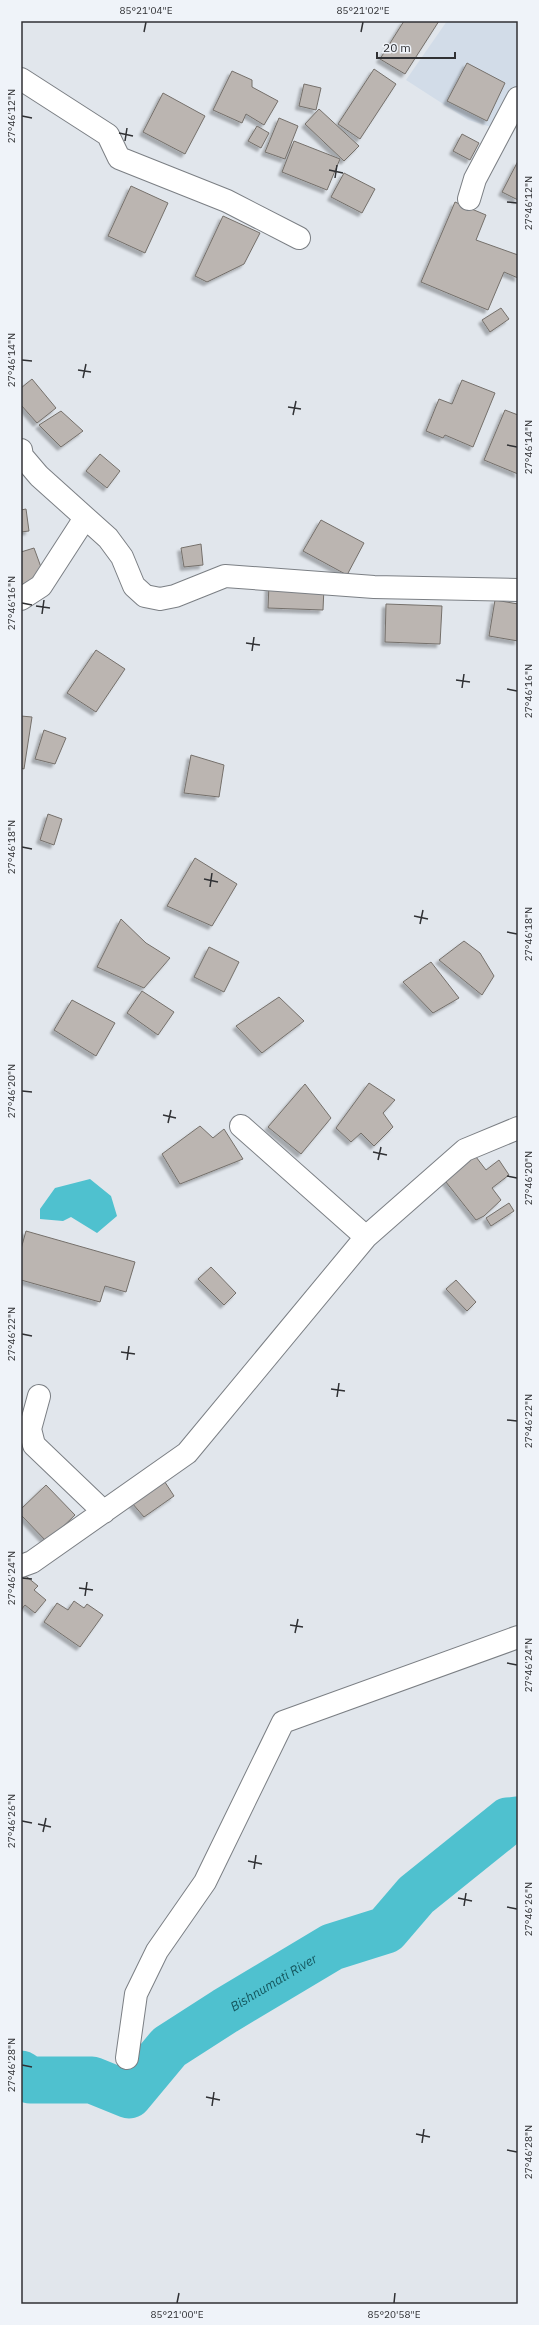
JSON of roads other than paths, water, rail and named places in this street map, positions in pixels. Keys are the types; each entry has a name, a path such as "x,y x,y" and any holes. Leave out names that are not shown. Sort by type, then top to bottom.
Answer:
{"street":[{"path":"21,79 108,135 119,158 228,201 299,238"},
{"path":"469,199 475,179 518,98"},
{"path":"21,450 22,456 39,476 108,538 122,557 134,586 145,596 160,600 175,596 225,576 374,587 518,590"},
{"path":"21,599 41,586 85,518"},
{"path":"241,1126 366,1237"},
{"path":"21,1566 32,1562 187,1453 366,1237 465,1150 518,1128"},
{"path":"39,1396 30,1429 34,1445 104,1512"},
{"path":"127,2058 136,1994 157,1951 205,1882 283,1722 518,1637"}],"water":[{"path":"90,1179 111,1196 117,1216 97,1233 71,1217 63,1221 40,1219 40,1209 55,1188"}],"waterway":[{"name":"Bishnumati River","path":"21,2074 30,2080 92,2080 129,2095 169,2047 225,2011 332,1947 386,1930 416,1895 508,1821 518,1820"}]}
